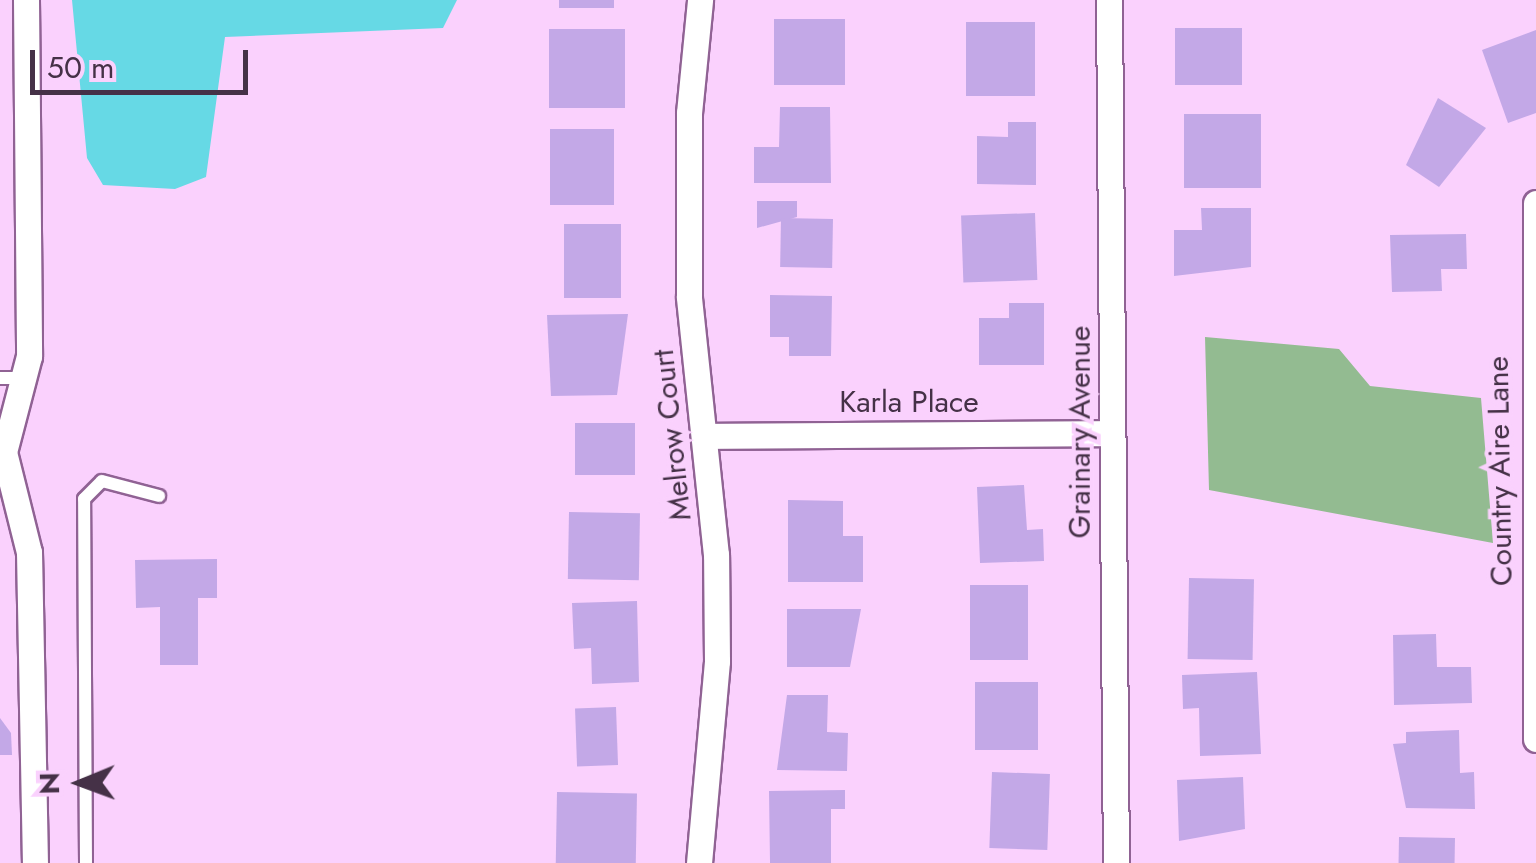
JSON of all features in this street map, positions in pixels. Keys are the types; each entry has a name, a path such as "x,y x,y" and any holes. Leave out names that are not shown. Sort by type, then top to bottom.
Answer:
{"street":[{"path":"26,0 11,378 4,452 29,552 35,863"},
{"name":"Melrow Court","path":"700,0 687,206 706,436 717,661 700,863"},
{"name":"Grainary Avenue","path":"1109,0 1116,863"},
{"name":"Country Aire Lane","path":"1536,203 1536,739"},
{"name":"Karla Place","path":"706,436 1112,433"}],"lane":[{"path":"86,863 84,500 102,481 158,496"}],"shaded area":[{"path":"72,0 457,0 443,28 225,37 206,177 175,189 103,185 87,158"},
{"path":"1205,337 1339,349 1370,386 1481,398 1493,543 1209,490"}],"building":[{"path":"559,0 614,0 614,8 559,8"},
{"path":"774,19 845,19 845,85 774,85"},
{"path":"966,22 1035,22 1035,96 966,96"},
{"path":"1175,28 1242,28 1242,85 1175,85"},
{"path":"549,29 625,29 625,108 549,108"},
{"path":"1536,30 1536,113 1508,123 1482,50"},
{"path":"1438,98 1486,128 1439,187 1406,165"},
{"path":"780,107 830,107 831,183 754,183 754,147 779,147"},
{"path":"1184,114 1261,114 1261,188 1184,188"},
{"path":"1008,122 1036,122 1036,185 977,184 977,136 1008,137"},
{"path":"550,129 614,129 614,205 550,205"},
{"path":"757,201 797,201 797,217 757,228"},
{"path":"1201,208 1251,208 1251,267 1174,276 1174,230 1202,230"},
{"path":"1035,213 1037,280 963,283 961,216"},
{"path":"781,218 833,219 832,268 780,267"},
{"path":"564,224 621,224 621,298 564,298"},
{"path":"1466,234 1467,269 1441,269 1442,291 1392,292 1390,235"},
{"path":"770,295 832,296 831,356 789,356 789,337 770,337"},
{"path":"1009,303 1044,303 1044,365 979,365 979,318 1009,318"},
{"path":"628,314 617,395 551,396 547,315"},
{"path":"575,423 635,423 635,475 575,475"},
{"path":"1024,485 1027,530 1043,529 1044,561 980,563 977,487"},
{"path":"788,500 843,501 843,536 863,536 863,582 788,582"},
{"path":"569,512 640,513 639,580 568,579"},
{"path":"217,559 217,598 198,598 198,665 160,665 160,607 136,608 135,560"},
{"path":"1189,578 1254,579 1253,660 1188,659"},
{"path":"970,585 1028,585 1028,660 970,660"},
{"path":"637,601 639,682 592,684 591,648 574,649 572,603"},
{"path":"787,609 861,609 850,667 787,667"},
{"path":"1436,634 1437,667 1471,667 1472,703 1394,705 1393,635"},
{"path":"1257,672 1261,754 1200,756 1199,708 1183,709 1182,675"},
{"path":"975,682 1038,682 1038,750 975,750"},
{"path":"787,695 828,695 827,732 848,733 847,771 777,770"},
{"path":"616,707 618,765 577,766 575,708"},
{"path":"0,718 11,733 12,755 0,755"},
{"path":"1459,730 1460,773 1474,772 1475,809 1406,808 1393,744 1406,743 1406,732"},
{"path":"992,772 1050,774 1047,850 989,848"},
{"path":"1243,777 1245,829 1179,841 1177,780"},
{"path":"845,790 845,809 831,809 831,863 770,863 769,791"},
{"path":"557,792 637,793 636,863 556,863"},
{"path":"1399,837 1455,838 1455,863 1399,863"}]}
